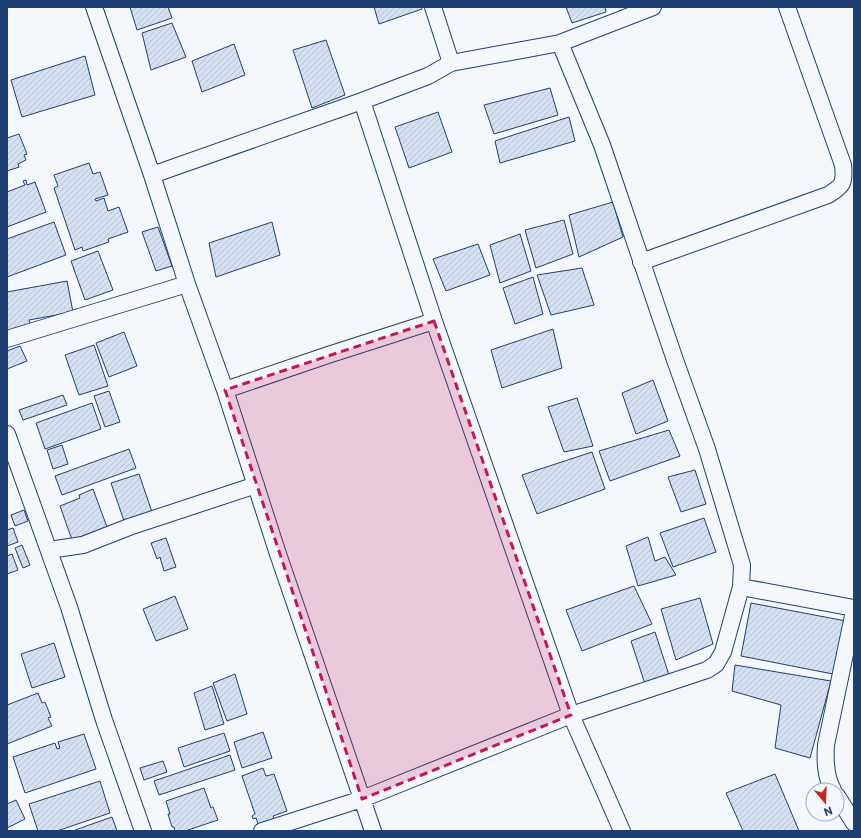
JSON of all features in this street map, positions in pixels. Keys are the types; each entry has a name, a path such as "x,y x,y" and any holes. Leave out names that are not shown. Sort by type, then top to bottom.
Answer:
{"street":[{"path":"94,7 152,175 278,554 374,831"},
{"path":"433,7 451,63"},
{"path":"152,175 362,101 428,76 451,63 560,43 653,7"},
{"path":"641,262 828,195 842,183 844,178 843,165 787,7"},
{"path":"262,831 362,799 571,715 707,670 716,664 723,652 741,587 742,565 707,449 641,262 602,144 560,43"},
{"path":"362,101 434,321 571,715 622,831"},
{"path":"7,339 187,284"},
{"path":"224,390 434,321"},
{"path":"7,434 69,607 104,720 144,831"},
{"path":"49,550 83,545 129,527 256,485"},
{"path":"741,587 854,608"},
{"path":"830,782 827,774 825,760 826,745 854,611"},
{"path":"845,809 854,823"}],"highlighted area":[{"path":"434,321 571,715 362,799 225,390"}],"building":[{"path":"130,7 168,7 172,18 137,30"},
{"path":"374,7 421,7 422,9 379,24"},
{"path":"566,7 605,7 606,12 572,23"},
{"path":"172,23 186,57 151,70 142,33"},
{"path":"326,40 345,95 312,108 293,50"},
{"path":"234,44 245,75 202,92 192,61"},
{"path":"85,56 95,95 22,117 11,80"},
{"path":"550,88 558,115 494,134 484,105"},
{"path":"438,112 452,152 409,168 395,127"},
{"path":"569,117 575,141 500,163 495,141"},
{"path":"19,134 27,154 24,155 26,160 18,164 19,167 7,171 7,138"},
{"path":"89,163 93,174 100,172 108,195 95,199 96,201 104,198 108,211 119,207 128,232 108,239 109,242 83,251 82,247 75,250 54,188 58,186 54,175"},
{"path":"26,180 27,185 35,182 46,212 7,227 7,192 25,185 23,181"},
{"path":"613,202 623,237 579,257 569,215"},
{"path":"564,220 573,254 536,268 525,230"},
{"path":"54,222 66,255 7,277 7,239"},
{"path":"272,222 280,255 216,277 209,243"},
{"path":"158,227 172,266 156,271 142,232"},
{"path":"520,234 531,271 500,283 490,245"},
{"path":"478,244 490,275 446,291 433,259"},
{"path":"98,251 113,290 85,300 71,261"},
{"path":"582,268 594,305 551,315 537,275"},
{"path":"533,277 543,314 515,324 503,288"},
{"path":"67,281 73,312 29,320 31,327 7,332 7,292"},
{"path":"553,329 562,368 502,388 491,350"},
{"path":"124,332 137,366 109,377 96,343"},
{"path":"94,345 108,386 79,395 65,355"},
{"path":"20,346 27,361 7,369 7,351"},
{"path":"653,380 668,421 636,434 622,393"},
{"path":"109,391 120,422 105,427 94,396"},
{"path":"63,395 67,405 23,420 19,410"},
{"path":"577,398 593,446 564,452 548,407"},
{"path":"92,403 101,429 45,449 36,423"},
{"path":"669,430 680,456 610,481 599,451"},
{"path":"62,445 68,464 53,469 47,450"},
{"path":"129,449 136,468 62,495 55,476"},
{"path":"592,452 605,489 537,514 522,475"},
{"path":"695,470 706,504 681,512 668,477"},
{"path":"139,474 152,512 124,521 111,483"},
{"path":"93,489 107,527 72,540 60,506 80,498 79,495"},
{"path":"24,510 28,521 15,526 11,515"},
{"path":"704,518 716,552 673,567 660,533"},
{"path":"13,528 18,542 7,546 7,530"},
{"path":"648,537 655,561 665,557 676,575 638,586 626,546"},
{"path":"166,538 176,567 164,571 160,557 157,559 151,543"},
{"path":"22,545 30,565 23,568 15,548"},
{"path":"12,554 18,570 7,574 7,556"},
{"path":"634,586 652,624 582,651 566,610"},
{"path":"175,596 188,629 156,641 143,609"},
{"path":"700,598 713,644 676,660 661,609"},
{"path":"751,603 846,621 833,674 741,656"},
{"path":"655,632 669,675 645,684 631,641"},
{"path":"54,643 65,677 32,688 21,654"},
{"path":"735,665 831,681 810,758 775,748 781,705 732,691"},
{"path":"235,674 247,714 227,721 213,683"},
{"path":"212,686 224,724 205,730 194,693"},
{"path":"38,693 42,703 45,702 51,717 48,718 52,726 7,744 7,705"},
{"path":"263,732 272,758 242,768 234,742"},
{"path":"224,733 230,751 184,767 178,748"},
{"path":"84,734 96,769 25,793 13,757 55,743 57,749 60,748 58,742"},
{"path":"230,755 235,770 159,795 154,781"},
{"path":"163,761 167,772 144,780 140,768"},
{"path":"263,768 266,776 274,774 287,811 273,816 275,822 259,827 256,818 253,819 252,816 255,814 242,776"},
{"path":"775,774 799,831 743,831 726,793"},
{"path":"100,781 110,813 57,831 38,831 29,804"},
{"path":"204,788 211,808 213,807 218,820 185,831 175,831 174,827 172,827 168,814 170,814 166,801"},
{"path":"16,800 25,819 7,828 7,804"},
{"path":"112,817 117,831 75,831 75,830"}]}
